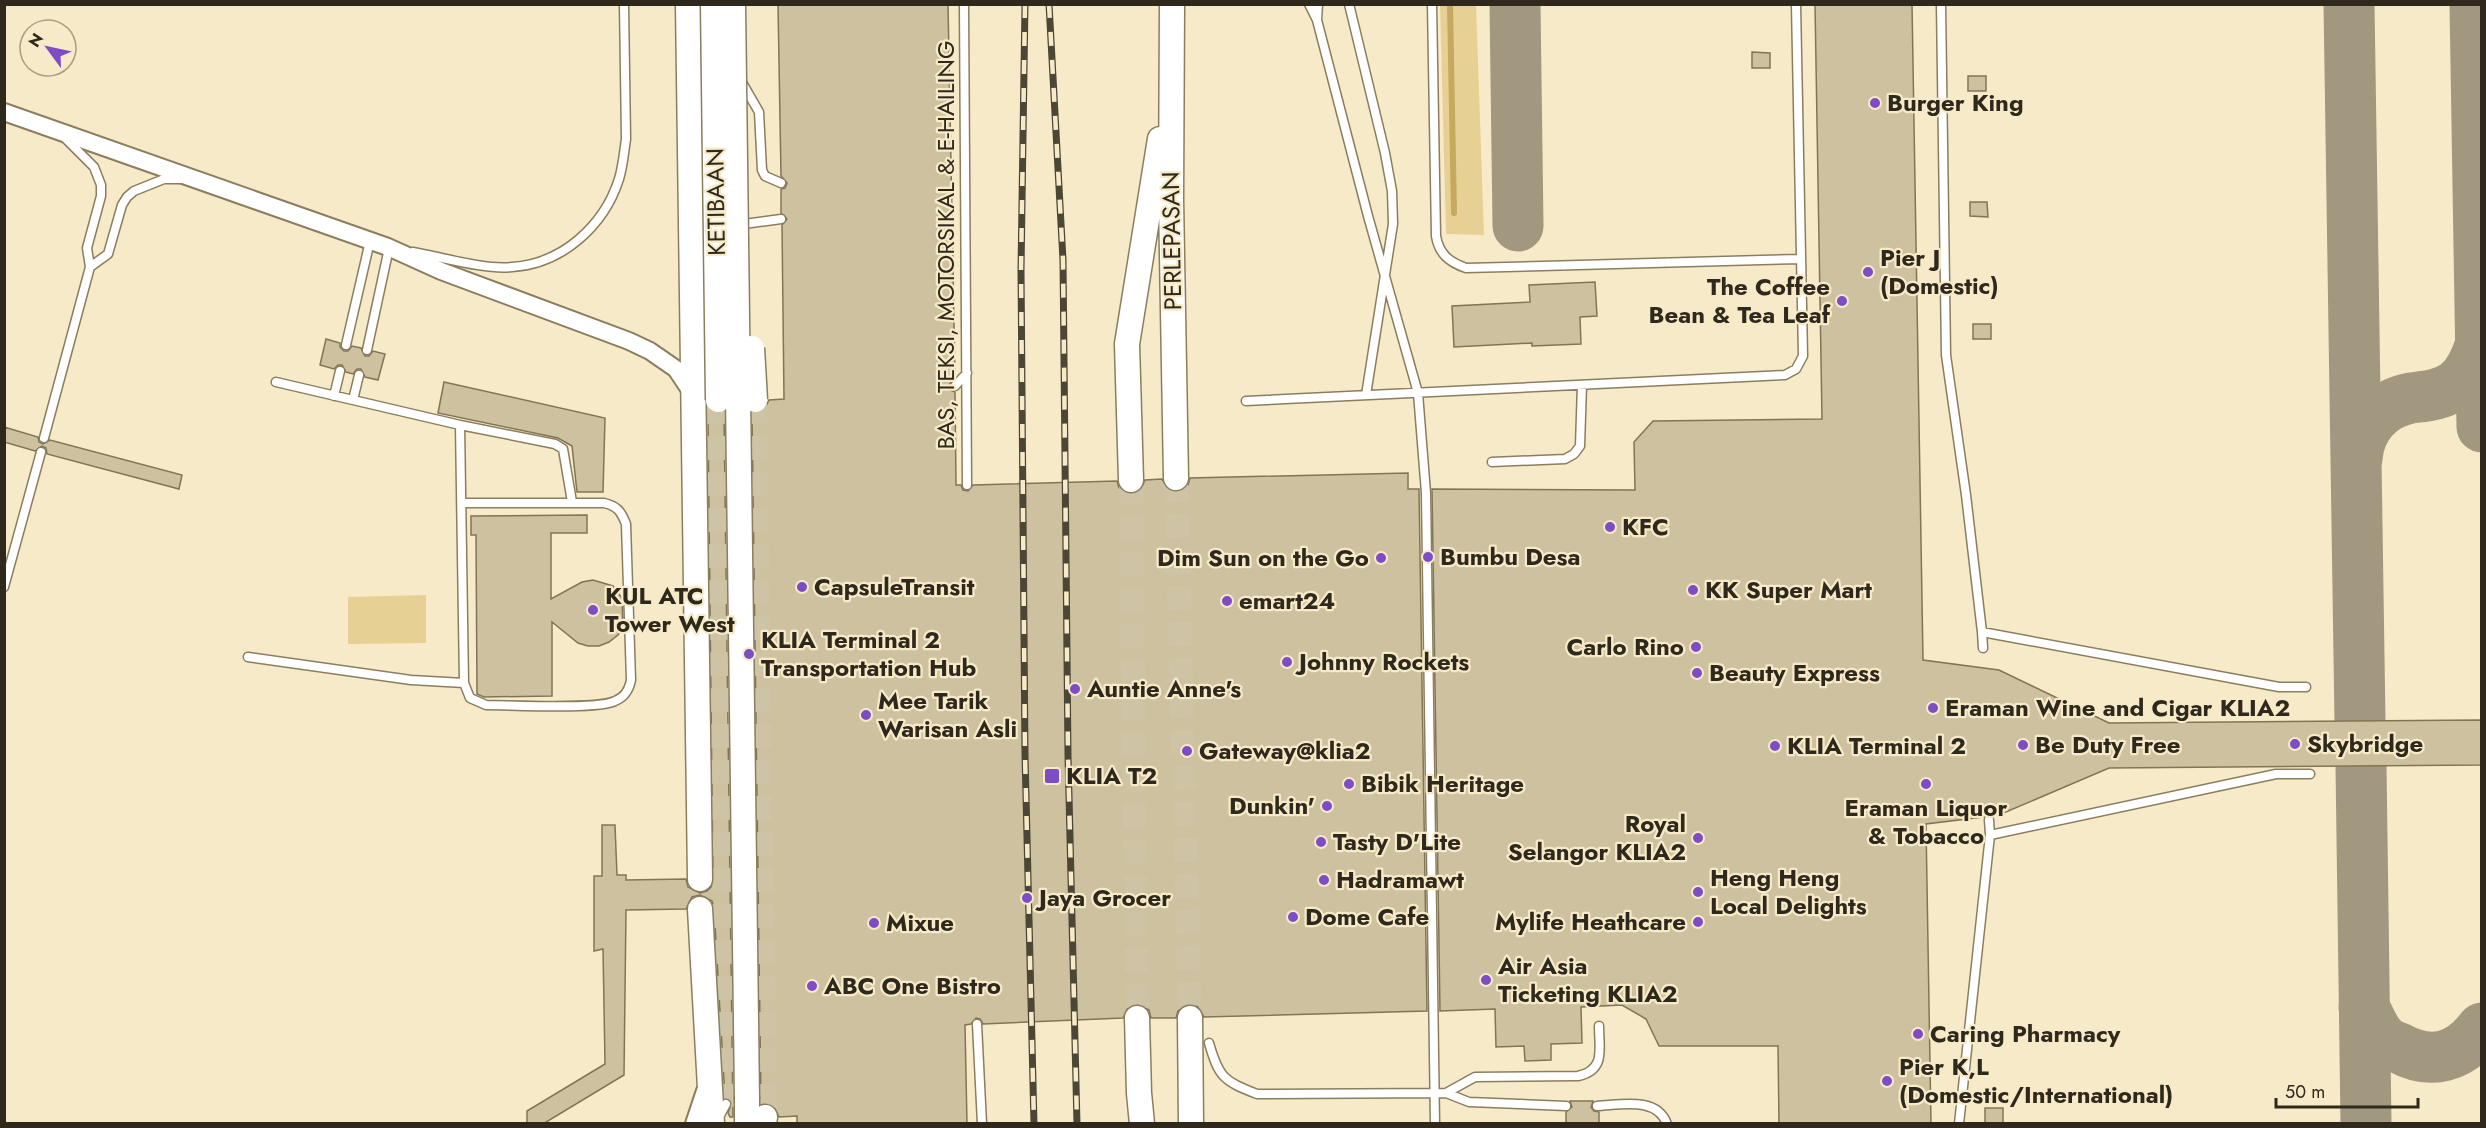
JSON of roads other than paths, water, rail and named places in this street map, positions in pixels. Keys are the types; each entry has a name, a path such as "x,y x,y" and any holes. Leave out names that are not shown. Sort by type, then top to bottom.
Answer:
{"main road":[{"path":"732,4 759,1121"},
{"name":"PERLEPASAN","path":"1172,4 1171,199 1176,478"},
{"path":"700,879 692,294 702,7"},
{"name":"KETIBAAN","path":"702,7 715,154 718,400"},
{"path":"1131,480 1127,344 1173,50"},
{"path":"715,154 752,347 755,400"},
{"path":"700,909 710,1073 721,1116"},
{"path":"1137,1018 1138,1094 1142,1124"},
{"path":"1190,1018 1191,1124"}],"street":[{"path":"4,112 370,241 441,271 629,341 650,351 676,369 693,395"},
{"path":"694,1124 702,1107 710,1073"}],"lane":[{"path":"367,350 388,248 493,267 512,267 550,259 584,235 610,200 619,180 626,139 624,4"},
{"name":"BAS, TEKSI, MOTORSIKAL & E-HAILING","path":"964,4 967,485"},
{"path":"1309,4 1317,20 1368,216 1418,393 1426,493 1435,1124"},
{"path":"1317,20 1318,4"},
{"path":"1348,4 1386,153 1392,191 1393,224 1366,395"},
{"path":"1432,4 1436,236 1441,252 1449,260 1466,268 1800,259"},
{"path":"1246,401 1785,375 1796,369 1803,356 1796,4"},
{"path":"1941,4 1946,355 1966,495 1983,648"},
{"path":"702,7 759,112 762,170 765,176 781,183"},
{"path":"44,438 90,267 87,248 101,196 99,176 94,167 73,144 50,129"},
{"path":"90,267 108,254 122,205 127,196 164,179 206,183"},
{"path":"692,294 698,273 705,261 717,242 730,229 739,224 781,219"},
{"path":"346,345 370,241"},
{"path":"334,396 340,371"},
{"path":"955,386 967,373"},
{"path":"353,400 359,375"},
{"path":"276,382 460,425 555,444 563,449 572,502"},
{"path":"1492,462 1565,459 1574,454 1580,446 1582,385"},
{"path":"460,425 464,683 470,698 486,705 602,705 621,698 629,689 631,680 626,524 621,511 613,505 572,502 462,502"},
{"path":"4,587 40,452"},
{"path":"1982,632 2279,687 2306,687"},
{"path":"248,657 411,681 464,683"},
{"path":"1990,835 2276,774 2310,774"},
{"path":"1959,1124 1990,835 1989,820"},
{"path":"977,1024 981,1124"},
{"path":"1446,1094 1476,1077 1578,1076 1591,1073 1600,1062 1599,1026"},
{"path":"1209,1043 1216,1069 1234,1085 1257,1094 1446,1094 1468,1102 1566,1106"},
{"path":"1597,1106 1639,1104 1655,1107 1664,1116 1667,1124"}],"waterway":[{"path":"1450,4 1454,213"}],"tunnel":[{"path":"718,400 727,1107"},
{"path":"755,400 765,1117"},
{"path":"1176,478 1190,1018"},
{"path":"1131,480 1137,1018"}],"railway":[{"path":"1025,4 1021,270 1025,755 1034,1124"},
{"path":"1049,4 1063,260 1068,755 1077,1124"}],"place":[{"name":"Burger King","path":"1875,103"},
{"name":"Pier J (Domestic)","path":"1868,272"},
{"name":"The Coffee Bean & Tea Leaf","path":"1842,301"},
{"name":"KFC","path":"1610,527"},
{"name":"Bumbu Desa","path":"1428,557"},
{"name":"Dim Sun on the Go","path":"1381,558"},
{"name":"CapsuleTransit","path":"802,587"},
{"name":"KK Super Mart","path":"1693,590"},
{"name":"emart24","path":"1227,601"},
{"name":"KUL ATC Tower West","path":"593,610"},
{"name":"Carlo Rino","path":"1696,647"},
{"name":"KLIA Terminal 2 Transportation Hub","path":"749,654"},
{"name":"Johnny Rockets","path":"1287,662"},
{"name":"Beauty Express","path":"1697,673"},
{"name":"Auntie Anne's","path":"1075,689"},
{"name":"Eraman Wine and Cigar KLIA2","path":"1933,708"},
{"name":"Mee Tarik Warisan Asli","path":"866,715"},
{"name":"Skybridge","path":"2295,744"},
{"name":"Be Duty Free","path":"2023,745"},
{"name":"KLIA Terminal 2","path":"1775,746"},
{"name":"Gateway@klia2","path":"1187,751"},
{"name":"KLIA T2","path":"1052,776"},
{"name":"Bibik Heritage","path":"1349,784"},
{"name":"Eraman Liquor & Tobacco","path":"1926,784"},
{"name":"Dunkin'","path":"1327,806"},
{"name":"Royal Selangor KLIA2","path":"1698,838"},
{"name":"Tasty D'Lite","path":"1321,842"},
{"name":"Hadramawt","path":"1324,880"},
{"name":"Heng Heng Local Delights","path":"1698,892"},
{"name":"Jaya Grocer","path":"1027,898"},
{"name":"Dome Cafe","path":"1293,917"},
{"name":"Mylife Heathcare","path":"1698,922"},
{"name":"Mixue","path":"874,923"},
{"name":"Air Asia Ticketing KLIA2","path":"1486,980"},
{"name":"ABC One Bistro","path":"812,986"},
{"name":"Caring Pharmacy","path":"1918,1034"},
{"name":"Pier K,L (Domestic/International)","path":"1887,1081"}]}
